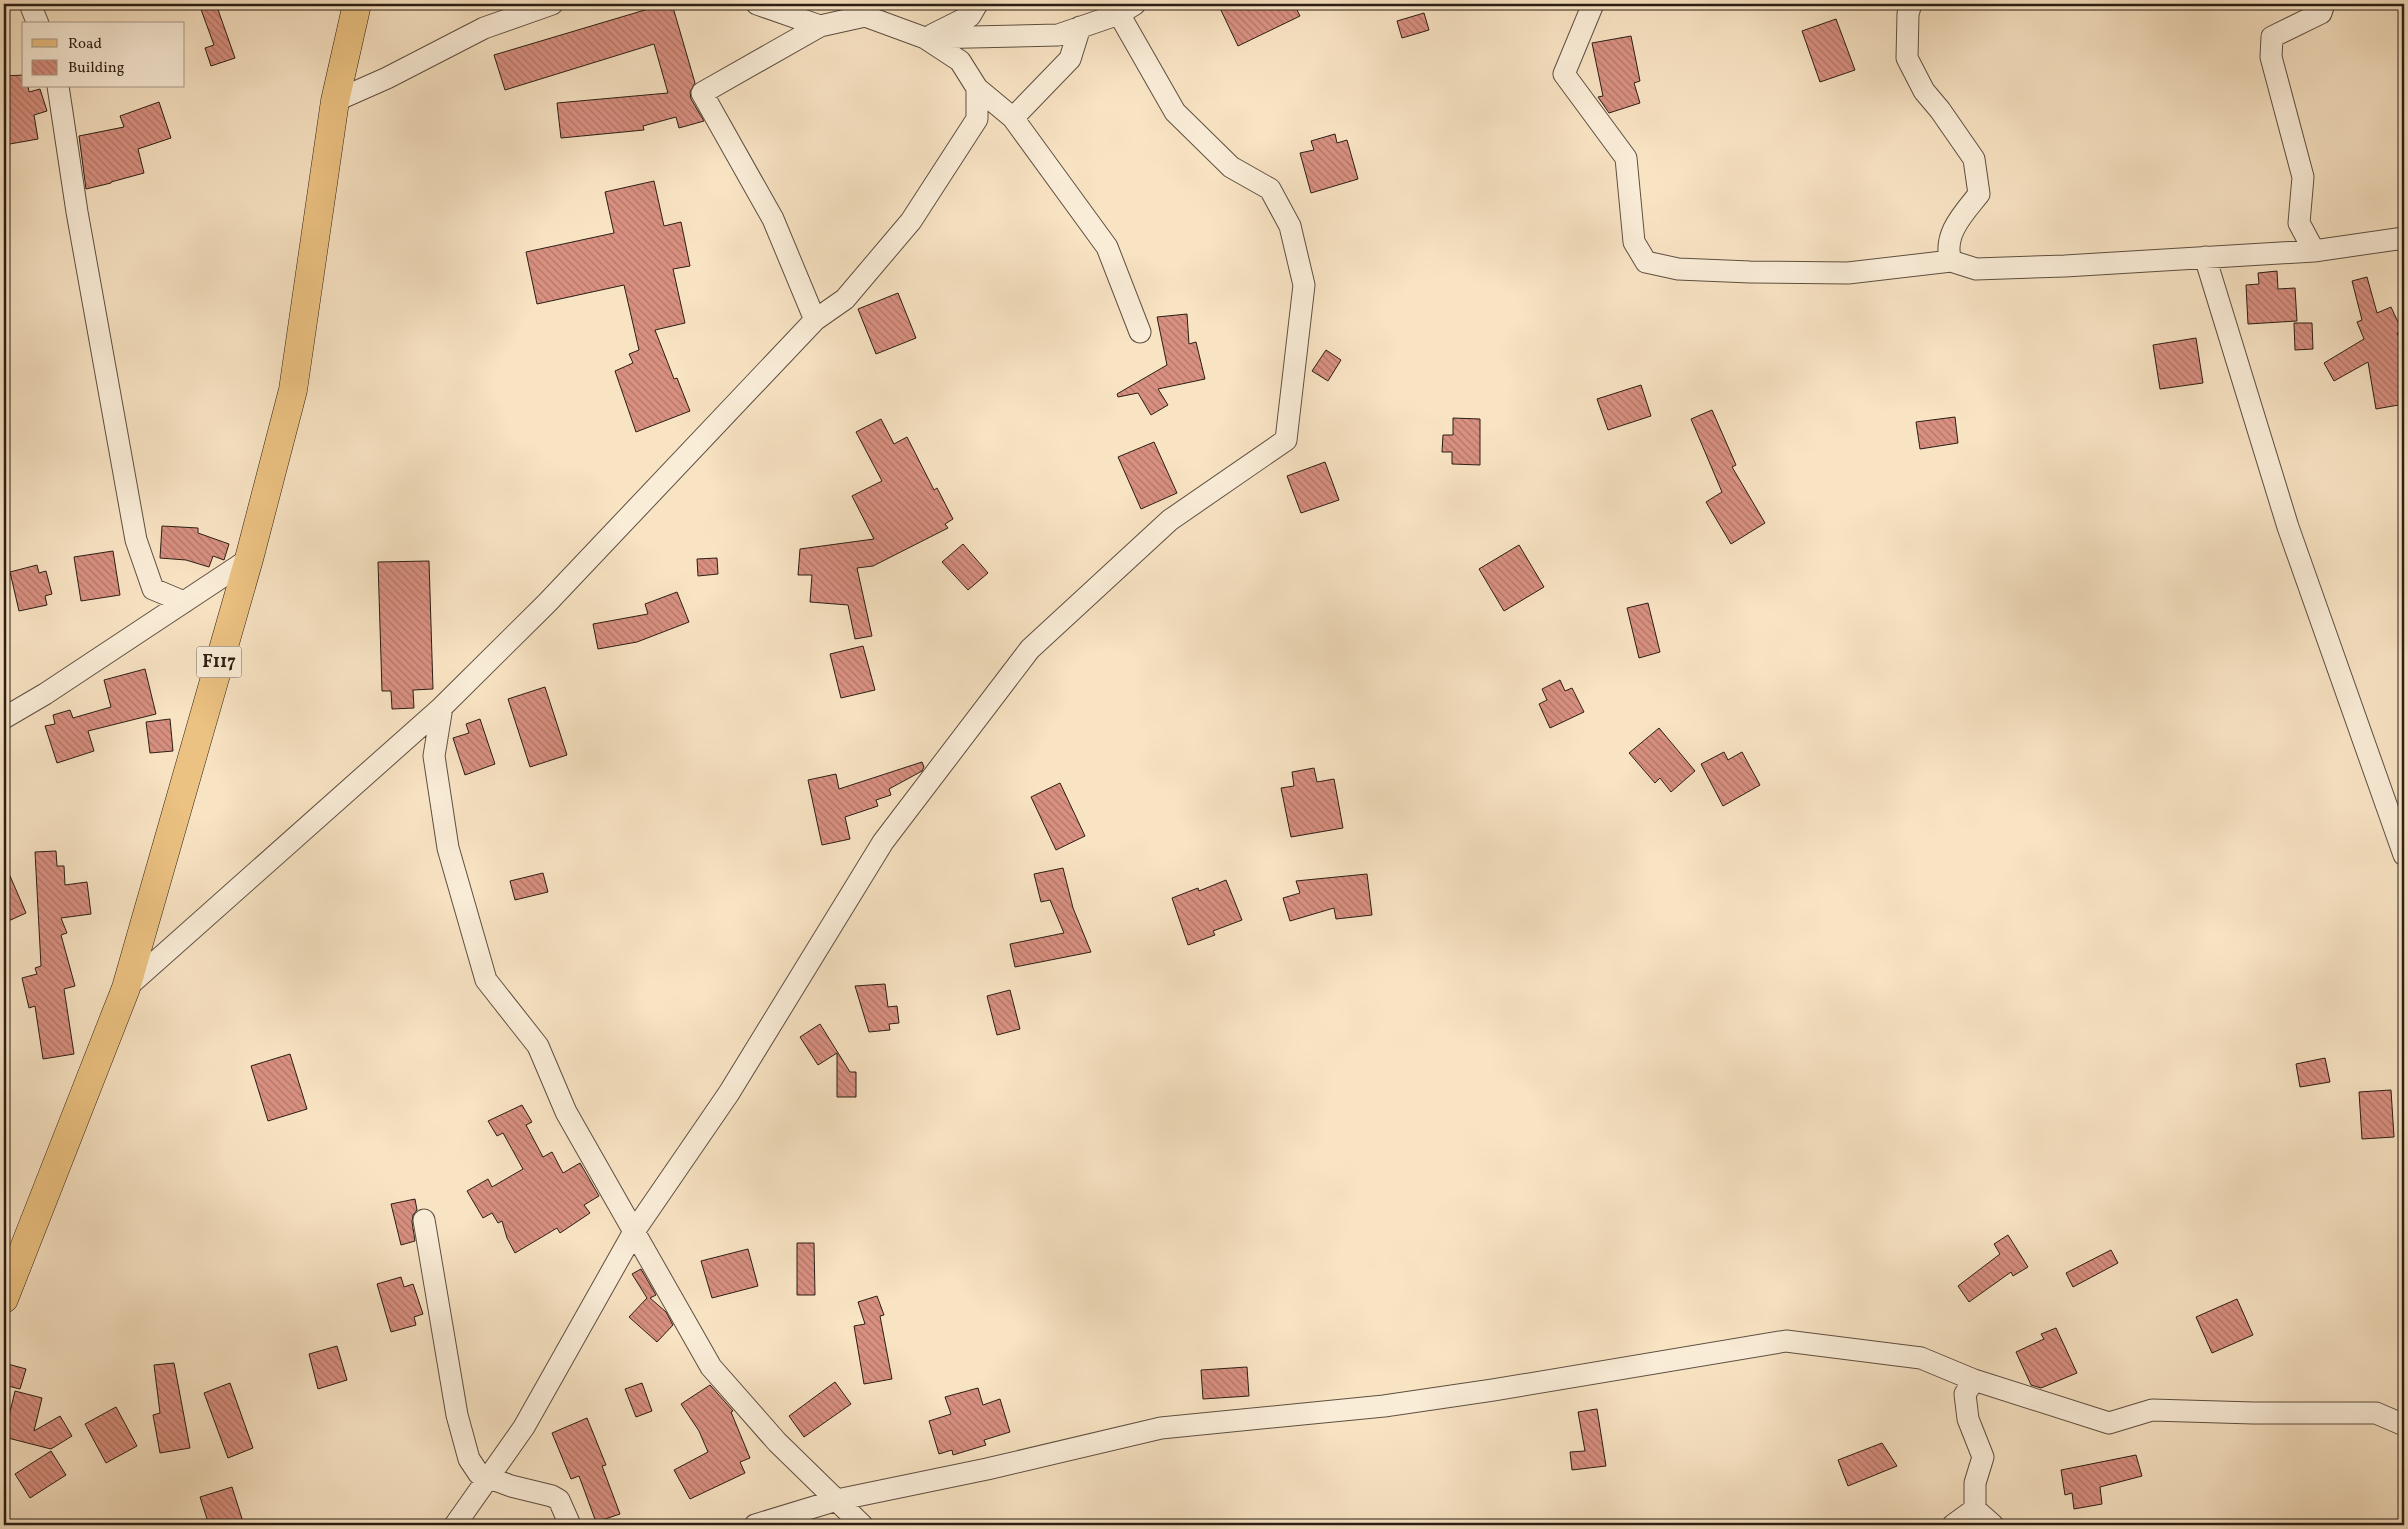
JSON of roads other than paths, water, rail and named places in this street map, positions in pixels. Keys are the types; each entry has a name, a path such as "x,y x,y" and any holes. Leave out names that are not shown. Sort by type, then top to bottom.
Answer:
{"main road":[{"name":"F117","path":"4,1299 126,988 249,559 294,390 335,101 357,4"}],"street":[{"path":"30,4 37,22"},
{"path":"335,101 387,78 484,28 552,4"},
{"path":"757,4 820,26"},
{"path":"925,38 970,16 977,4"},
{"path":"1593,4 1564,74 1626,158 1634,242 1646,262 1678,269 1750,272 1848,273 1951,261 1976,269 2065,266 2314,250 2404,238"},
{"path":"1911,4 1908,14 1906,58 1924,91 1940,110 1974,159 1979,194 1953,229 1948,251 1951,261"},
{"path":"2314,250 2300,223 2302,178 2271,57 2272,37 2321,13 2324,4"},
{"path":"455,1525 524,1427 635,1230 729,1093 883,842 1030,649 1170,520 1286,440 1304,285 1290,226 1270,189 1231,166 1175,112 1127,9 1058,35 925,38"},
{"path":"815,320 773,219 702,93 820,26 859,10 925,38 960,61 977,88 1013,118 1107,246 1140,332"},
{"path":"1013,118 1070,59 1080,27"},
{"path":"58,88 77,212 136,540 153,589 184,602"},
{"path":"126,988 442,707 547,603 815,320 845,299 911,222 977,119 977,88"},
{"path":"2206,257 2288,527 2404,855"},
{"path":"4,718 249,559"},
{"path":"442,707 434,756 448,848 486,980 538,1046 566,1112 635,1230 711,1367 777,1442 862,1525"},
{"path":"424,1220 457,1414 464,1447 473,1467 479,1474 511,1486 552,1496 559,1500 570,1525"},
{"path":"755,1525 837,1500 987,1469 1161,1428 1384,1406 1786,1341 1921,1358 1974,1380 2109,1423 2152,1410 2254,1414 2376,1413 2404,1425"},
{"path":"1974,1380 1965,1394 1968,1419 1983,1456 1975,1483 1975,1509 1992,1525"},
{"path":"1953,1525 1975,1509"}]}
